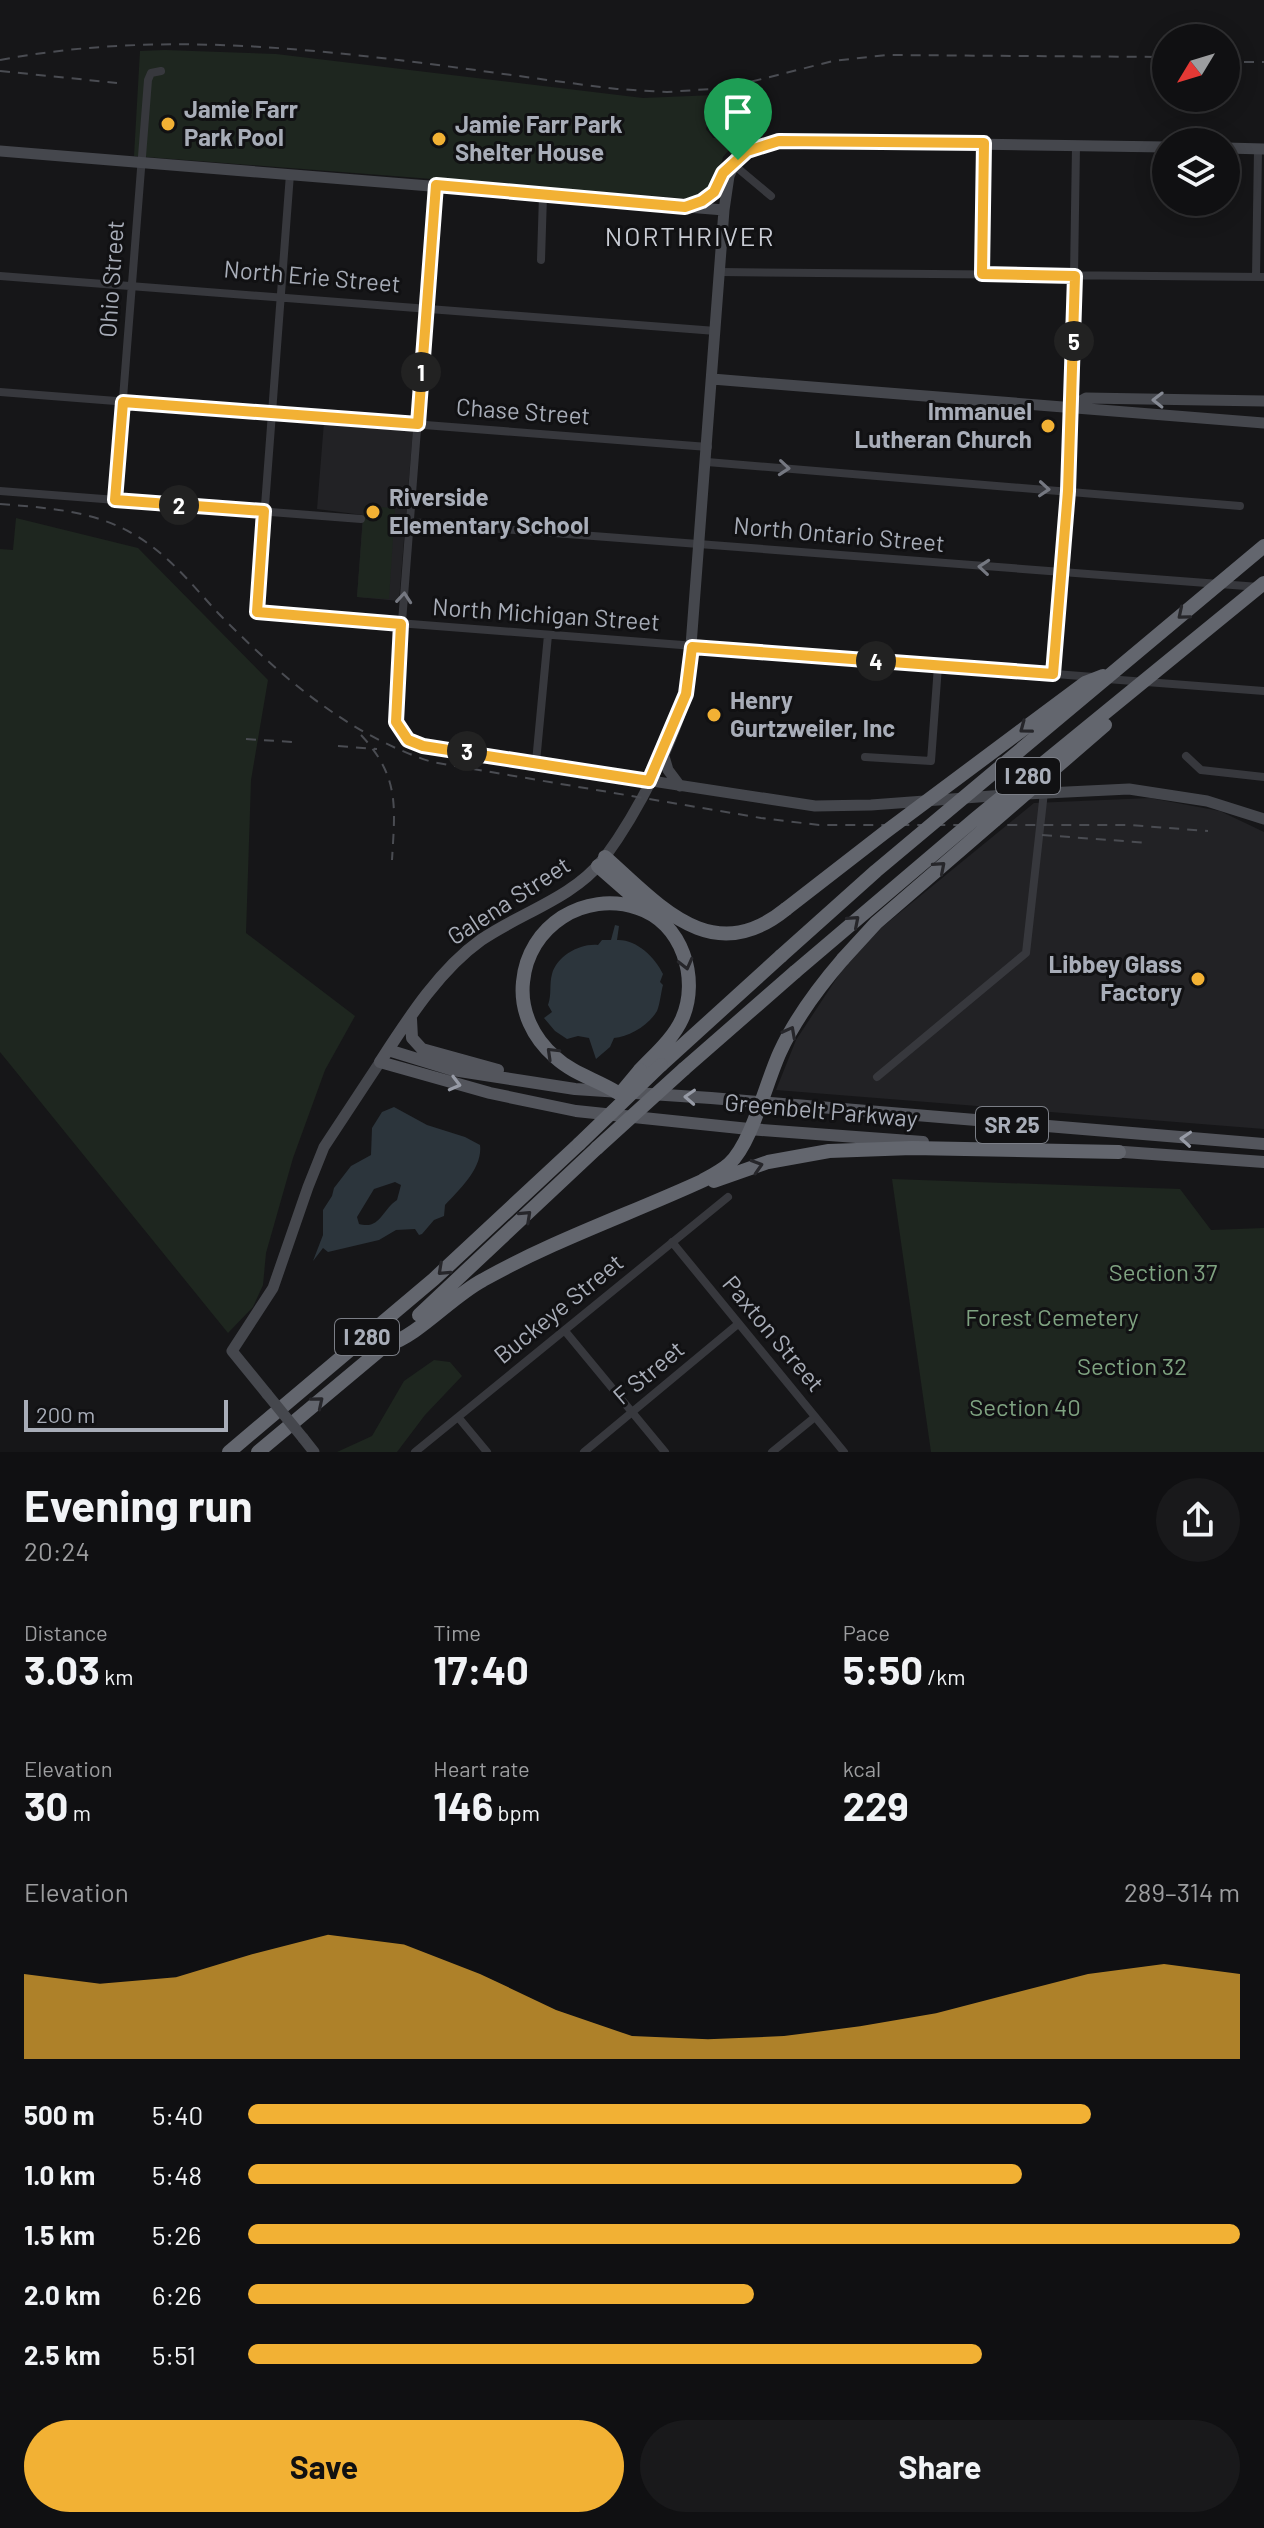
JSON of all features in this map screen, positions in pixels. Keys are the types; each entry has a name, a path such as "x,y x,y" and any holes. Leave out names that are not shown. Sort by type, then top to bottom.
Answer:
{"highway":[{"name":"I 280","path":"229,1452 434,1279 661,1065 876,871 1264,546"},
{"name":"I 280","path":"258,1452 387,1345 597,1148 795,972 975,819 1264,585"},
{"path":"387,1345 402,1341 442,1307 481,1281 702,1181 728,1165 743,1147 773,1068 794,1024 814,993 876,923 1264,585"},
{"path":"602,862 669,914 699,929 725,933 753,930 771,922 1085,683 1114,672"},
{"path":"579,1144 676,1030 689,997 685,958 674,937 602,862"},
{"path":"618,1093 563,1064 538,1039 523,1000 526,964 540,935 560,917 574,910 609,903 637,907 656,917"},
{"path":"657,1202 768,1162 829,1151 912,1148 1119,1152"}],"main road":[{"path":"685,207 702,201 714,192 723,173 753,147 779,141 1152,147"},
{"path":"1240,148 1261,149"},
{"path":"0,151 724,210"},
{"name":"Galena Street","path":"314,1452 232,1351 273,1288 324,1147 388,1050 444,974 471,948 565,894 602,862 663,753 686,694 701,544 724,210 729,176 734,165"},
{"path":"712,379 1264,423"},
{"path":"1072,406 1086,398 1264,401"},
{"path":"400,730 408,740 423,746 815,806 1129,789 1207,801 1264,819"},
{"path":"663,753 668,770 680,786"},
{"path":"411,1019 412,1038 422,1049 575,1089"},
{"name":"Greenbelt Parkway","path":"388,1050 453,1070 575,1089 1264,1144"},
{"name":"Greenbelt Parkway","path":"380,1062 490,1093 576,1111 911,1142 1264,1162"}],"street":[{"name":"Ohio Street","path":"115,500 148,80 154,71 161,71"},
{"path":"982,274 984,143"},
{"path":"1053,674 1072,406 1076,146"},
{"path":"720,272 1260,277 1261,149"},
{"path":"734,165 771,196"},
{"path":"264,511 290,174"},
{"path":"400,730 395,712 436,185"},
{"path":"541,260 543,195"},
{"name":"North Erie Street","path":"0,276 716,331"},
{"name":"Chase Street","path":"0,392 708,447"},
{"path":"1208,401 1208,419"},
{"path":"707,462 1240,506"},
{"path":"0,491 361,519"},
{"name":"North Michigan Street","path":"264,511 257,612 1264,691"},
{"name":"North Ontario Street","path":"410,522 1062,573 1264,585"},
{"path":"536,762 548,635"},
{"path":"865,757 931,761 938,666"},
{"path":"1186,756 1195,766 1211,773 1264,777"},
{"path":"877,1077 1026,953 1039,793"},
{"name":"Buckeye Street","path":"415,1452 728,1197"},
{"name":"Paxton Street","path":"672,1242 844,1452"},
{"name":"F Street","path":"584,1452 738,1324"},
{"path":"565,1331 665,1452"},
{"path":"458,1417 487,1452"},
{"path":"772,1452 815,1417"}],"shaded area":[{"name":"Riverside Elementary School","path":"324,422 413,429 399,601 357,597 363,515 317,509"},
{"path":"1150,798 1220,811 1264,832 1264,1129 776,1090 796,1040 844,967 881,928 1034,803"},
{"path":"615,925 619,926 617,940 631,942 655,961 663,974 660,982 663,985 658,1008 649,1021 626,1035 614,1038 610,1047 596,1059 589,1038 578,1036 567,1039 544,1018 552,1012 548,1005 551,978 559,962 577,949 611,940"},
{"path":"394,1107 427,1125 465,1137 480,1145 478,1162 469,1178 445,1205 444,1216 434,1220 422,1234 419,1235 415,1229 396,1230 379,1240 328,1252 323,1248 313,1261 323,1235 323,1210 334,1188 351,1166 371,1155 372,1128 382,1112","holes":["395,1182 401,1185 397,1200 376,1222 359,1224 357,1217 374,1189"]}],"green space":[{"path":"140,51 276,54 643,98 715,95 706,129 713,138 729,132 735,143 723,157 716,185 692,199 134,156"},
{"path":"364,506 395,508 389,599 357,597"},
{"path":"16,518 138,548 268,680 251,780 246,933 355,1016 325,1070 293,1158 266,1253 263,1285 253,1307 228,1333 0,1052 0,549 13,550"},
{"name":"Forest Cemetery","path":"892,1179 1180,1189 1211,1230 1264,1228 1264,1452 931,1452"},
{"path":"434,1360 450,1362 462,1376 425,1415 397,1452 337,1452 372,1436 404,1381"}],"railway":[{"path":"0,60 77,49 232,45 309,50 617,89 667,92 711,89 833,61 887,55 1152,57"},
{"path":"1240,62 1264,62"},
{"path":"0,71 117,83"},
{"path":"0,504 86,515 135,535 170,561 242,637 317,701 372,736 432,762 761,818 819,825 1130,825 1208,831"},
{"path":"361,735 374,750 389,779 394,808 392,860"},
{"path":"246,739 293,742"},
{"path":"338,746 377,749"},
{"path":"1042,835 1149,843"}],"place":[{"name":"Jamie Farr Park Pool","path":"168,124"},
{"name":"Jamie Farr Park Shelter House","path":"439,139"},
{"name":"Immanuel Lutheran Church","path":"1048,426"},
{"name":"Riverside Elementary School","path":"373,512"},
{"name":"Henry Gurtzweiler, Inc","path":"714,715"},
{"name":"Libbey Glass Factory","path":"1198,979"}],"district":[{"name":"NORTHRIVER","path":"690,237"}],"route":[{"path":"779,141 984,143 982,274 1075,276 1068,491 1053,674 692,647 686,694 649,781 423,746 408,740 396,722 401,624 257,612 264,511 115,500 123,402 418,424 436,185 685,207 702,201 714,192 723,173 738,160 753,147 779,141"}],"park label":[{"name":"Section 37","path":"1163,1273"},
{"name":"Section 32","path":"1132,1367"},
{"name":"Section 40","path":"1025,1408"}]}
